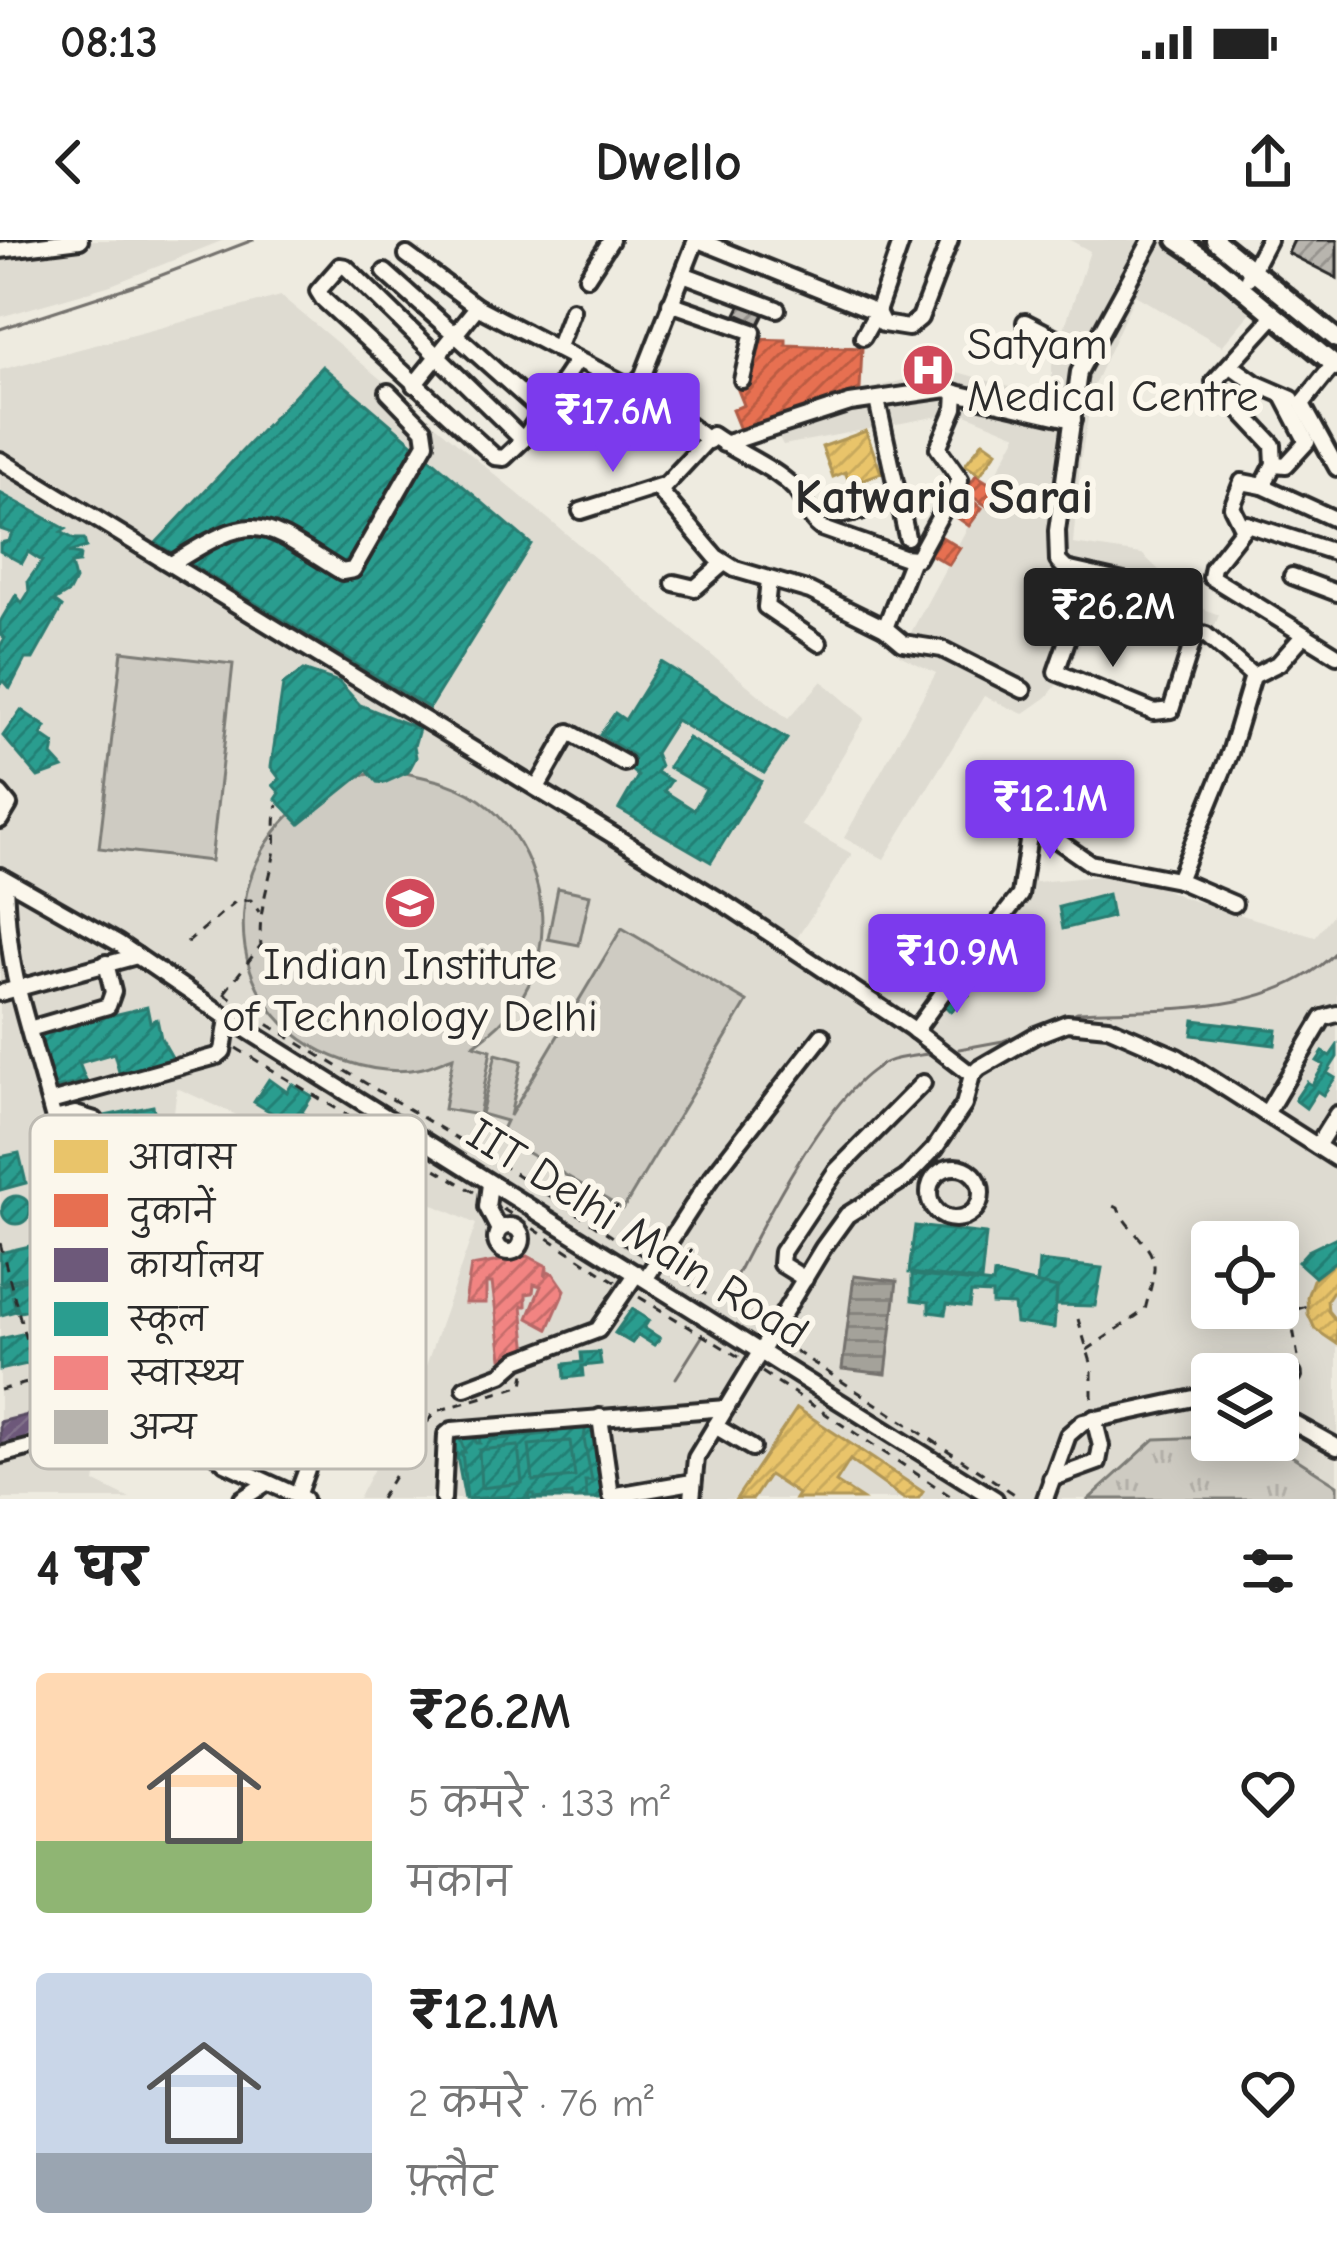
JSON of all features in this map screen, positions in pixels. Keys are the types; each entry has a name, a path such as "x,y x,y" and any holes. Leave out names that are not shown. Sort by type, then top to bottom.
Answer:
{"main road":[{"path":"1177,240 1242,287 1335,366"},
{"path":"1215,240 1337,339"}],"street":[{"path":"0,250 80,240"},
{"path":"586,277 611,240"},
{"path":"636,383 697,240 877,312 883,324 908,328 920,318 950,240"},
{"path":"863,337 877,312 902,240"},
{"path":"1151,240 1079,372 1055,554 1066,569 1128,583 1130,610 1206,635 1253,676"},
{"path":"1242,287 1268,240"},
{"path":"407,255 477,307 576,361 625,384 636,383 716,443 792,486 814,523 912,560"},
{"path":"523,440 346,267 340,266 321,284 318,291 323,299 493,456 503,458 523,440 576,361"},
{"path":"385,272 542,412"},
{"path":"683,274 777,309"},
{"path":"670,303 753,332 742,380"},
{"path":"414,385 477,307"},
{"path":"556,349 572,310"},
{"path":"1263,486 1274,464 1273,445 1214,382 1275,315"},
{"path":"1025,322 1087,354"},
{"path":"1230,365 1302,404 1337,469"},
{"path":"1302,404 1335,366"},
{"path":"580,511 660,486 716,443 850,404 947,389 1073,420"},
{"path":"173,563 219,533 245,527 280,533 342,572 353,570 426,443 424,429 388,392"},
{"path":"885,628 912,560 922,554 959,484 957,472 938,448 955,408 956,393"},
{"path":"1274,464 1286,465 1307,442 1283,396"},
{"path":"877,400 907,537"},
{"path":"0,460 727,905 973,1075"},
{"path":"1242,526 1232,507 1242,482 1263,486 1337,520"},
{"path":"660,486 660,493 724,562 810,591 885,628 903,643 942,649 1023,690"},
{"path":"836,515 867,510 897,493"},
{"path":"1242,526 1261,526 1337,553"},
{"path":"1242,526 1211,577 1337,655"},
{"path":"674,583 695,588 724,562"},
{"path":"1090,575 1056,672 1154,712 1171,710 1196,632"},
{"path":"1292,575 1337,593"},
{"path":"769,580 766,607 819,643"},
{"path":"1178,880 1230,753 1253,676 1280,662 1304,635"},
{"path":"538,786 569,732 624,763"},
{"path":"0,794 9,805 0,820"},
{"path":"971,958 1020,895 1031,822 1090,863 1178,880 1234,904"},
{"path":"2,878 18,989 53,1115"},
{"name":"IIT Delhi Main Road","path":"2,878 137,956 374,1115"},
{"path":"0,993 137,956"},
{"path":"28,1029 108,1006 113,992 106,963"},
{"path":"915,1031 958,972"},
{"path":"1267,1114 1323,1018 1337,1014"},
{"path":"50,1102 217,1056 223,1051 228,1018"},
{"path":"692,1499 694,1461 847,1215 906,1178 930,1155 964,1105 973,1075 998,1054 1052,1027 1089,1022 1177,1057 1337,1159"},
{"path":"465,1388 502,1374 518,1360 598,1330 627,1289 656,1264 708,1182 822,1036"},
{"path":"805,1279 781,1264 782,1252 836,1171 923,1083"},
{"path":"1317,1146 1337,1114"},
{"name":"IIT Delhi Main Road","path":"426,1150 489,1192 642,1275 995,1499"},
{"path":"930,1155 948,1168"},
{"path":"489,1192 487,1208 499,1230"},
{"path":"1045,1499 1074,1427 1094,1418 1191,1398"},
{"path":"443,1499 448,1432 726,1408"},
{"path":"600,1417 610,1496 692,1481"},
{"path":"1051,1479 1097,1462 1101,1446 1094,1418"},
{"path":"715,1426 752,1448"},
{"path":"1299,1426 1337,1447"},
{"path":"0,1455 30,1448"},
{"path":"236,1469 301,1498 311,1469"},
{"path":"242,1499 265,1484"}],"path":[{"path":"278,805 272,824 276,848 260,914 261,945 224,993 418,1115"},
{"path":"187,943 236,901 251,900 260,914"},
{"path":"224,1040 355,1115"},
{"path":"426,1120 770,1334 1016,1495"},
{"path":"426,1156 489,1192 627,1289 955,1499"},
{"path":"1087,1350 1145,1310 1155,1265 1152,1255 1123,1223 1118,1208 1110,1204"},
{"path":"0,1244 30,1354"},
{"path":"1297,1353 1289,1311 1307,1306"},
{"path":"1078,1319 1092,1366 1094,1418"},
{"path":"0,1390 30,1382"}],"shaded area":[{"path":"0,240 224,240 111,285 0,317"},
{"path":"1070,240 1166,240 1257,305 1222,346 1135,295 1094,385 1080,462 1073,544 1142,554 1197,606 1219,615 1205,650 1103,619 1103,599 1067,672 1047,697 1023,714 984,696 884,859 844,838 936,673 899,655 1017,435 961,412 783,445 767,415 947,369 1052,399 1052,365 1090,251"},
{"name":"Indian Institute of Technology Delhi","path":"281,296 788,719 822,681 865,718 801,825 852,854 793,944 865,984 915,1022 1015,884 1131,873 1182,897 1315,937 1337,909 1337,1499 358,1499 374,1469 426,1469 426,1366 476,1224 426,1201 426,1115 236,1115 177,1088 174,1115 30,1115 30,1469 97,1469 95,1482 130,1499 0,1499 0,370"},
{"path":"854,1276 897,1281 886,1374 842,1369"}],"green space":[{"path":"122,651 233,664 211,861 99,848"},
{"path":"395,771 457,787 489,807 520,844 538,889 541,937 529,984 505,1018 474,1045 491,1050 479,1115 444,1109 453,1057 400,1071 345,1061 300,1038 268,1006 250,967 243,925 249,882 268,842 299,807 341,781"},
{"path":"558,888 590,895 579,945 548,939"},
{"path":"622,928 747,1002 623,1209 499,1136 506,1121 481,1114 496,1054 522,1061 510,1116"},
{"path":"1191,1438 1191,1461 1299,1461 1337,1485 1337,1499 1089,1499 1155,1439"}],"building: आवास":[{"path":"866,431 881,473 850,484 845,472 833,477 822,447"},
{"path":"983,441 997,451 980,475 965,465"},
{"path":"1337,1261 1337,1285 1327,1300 1328,1311 1337,1322 1337,1344 1315,1329 1307,1297 1313,1280"},
{"path":"797,1408 923,1492 918,1499 904,1499 850,1460 836,1482 862,1499 795,1499 798,1494 769,1475 753,1499 736,1499"}],"building: दुकानें":[{"path":"752,339 862,348 860,389 743,437 732,410 744,405 738,390 751,385"},
{"path":"976,475 998,489 987,506 965,492"},
{"path":"962,493 982,508 969,526 948,511"},
{"path":"942,537 960,548 949,565 930,554"}],"building: कार्यालय":[{"path":"30,1414 30,1445 0,1453 0,1422"}],"building: स्कूल":[{"path":"322,366 531,544 429,708 156,543"},
{"path":"0,493 66,529 61,532 84,539 86,547 68,553 80,555 79,563 71,564 75,580 69,592 54,601 62,607 33,659 25,659 10,688 4,681 0,685 0,646 5,638 0,622 16,595 22,603 29,592 28,581 42,561 28,552 22,563 0,551 0,543 9,541 12,533 0,529"},
{"path":"661,662 787,739 764,773 676,720 655,753 660,766 656,772 671,781 664,791 694,810 706,789 668,767 688,738 761,781 711,862 619,809 638,776 629,759 633,755 600,735 615,713 625,720"},
{"path":"303,670 339,682 360,705 419,729 416,757 408,772 384,783 367,770 300,824 276,799 280,793 273,785 280,779 271,767 283,685"},
{"path":"21,710 46,727 41,735 54,744 52,756 63,768 38,777 3,736"},
{"path":"1108,894 1112,917 1063,929 1059,907"},
{"path":"1015,935 1027,946 1012,961 1018,966 1022,961 1030,969 1019,979 1008,969 1002,975 1013,986 1007,993 994,981 986,989 976,980 985,972 974,961 990,949 987,946 995,937 1005,945"},
{"path":"961,987 969,995 951,1012 944,1005"},
{"path":"147,1007 150,1022 157,1019 161,1038 177,1066 133,1078 119,1072 114,1053 79,1063 86,1081 47,1090 34,1034"},
{"path":"1194,1020 1277,1030 1275,1045 1192,1035"},
{"path":"1337,1046 1337,1057 1327,1073 1335,1078 1323,1095 1317,1091 1306,1108 1295,1100 1324,1065 1317,1061 1323,1052 1330,1056"},
{"path":"269,1079 287,1092 292,1084 312,1096 302,1112 305,1115 276,1115 254,1102"},
{"path":"153,1106 155,1115 110,1115"},
{"path":"19,1153 26,1183 0,1190 0,1157"},
{"path":"16,1196 26,1200 30,1210 26,1220 16,1224 6,1220 2,1210 6,1200"},
{"path":"915,1226 986,1234 981,1281 909,1273"},
{"path":"1337,1237 1337,1260 1315,1277 1299,1263 1308,1251"},
{"path":"30,1246 30,1276 0,1283 0,1253"},
{"path":"1039,1261 1102,1268 1095,1306 1056,1305 1057,1288 1037,1284"},
{"path":"994,1274 1057,1288 1054,1328 1016,1323 1014,1305 992,1304 992,1294 971,1293 969,1307 947,1304 945,1314 929,1312 929,1302 912,1300 912,1275 993,1284"},
{"path":"30,1278 30,1310 19,1312 12,1295 16,1311 1,1315 0,1286 9,1283 11,1293 12,1283"},
{"path":"632,1309 649,1320 644,1328 660,1338 654,1345 638,1335 632,1343 615,1333"},
{"path":"30,1332 30,1363 0,1370 0,1339"},
{"path":"599,1352 601,1364 582,1366 583,1376 565,1378 564,1364 582,1362 581,1353"},
{"path":"593,1417 613,1499 465,1499 452,1430"},
{"path":"586,1424 592,1481 585,1481 587,1498 528,1494 529,1499 467,1499 460,1439 475,1437 480,1443 479,1436 489,1435 490,1440 557,1433 556,1427","holes":["570,1441 575,1477 533,1481 529,1445","518,1446 522,1483 481,1488 479,1450"]}],"building: स्वास्थ्य":[{"path":"921,362 939,364 942,379 920,377"},
{"path":"528,1256 547,1266 545,1276 548,1271 554,1274 565,1290 548,1329 528,1318 541,1286 534,1284 522,1306 527,1353 502,1358 492,1283 486,1283 486,1303 465,1303 471,1266"}],"building: अन्य":[{"path":"1294,240 1337,240 1337,278 1288,253"},
{"path":"744,298 767,308 759,324 736,314"}],"waterway":[{"path":"0,329 253,240"},
{"path":"1066,1017 1077,1012 1179,1008 1249,998 1311,972 1337,951"},
{"path":"959,1049 1003,1041 1034,1029"},
{"path":"724,1300 795,1168 841,1102 864,1077 887,1062 933,1053"},
{"path":"676,1378 703,1335"}],"place":[{"name":"Satyam Medical Centre","path":"928,370"},
{"name":"Indian Institute of Technology Delhi","path":"410,903"}],"district":[{"name":"Katwaria Sarai","path":"944,497"}]}
